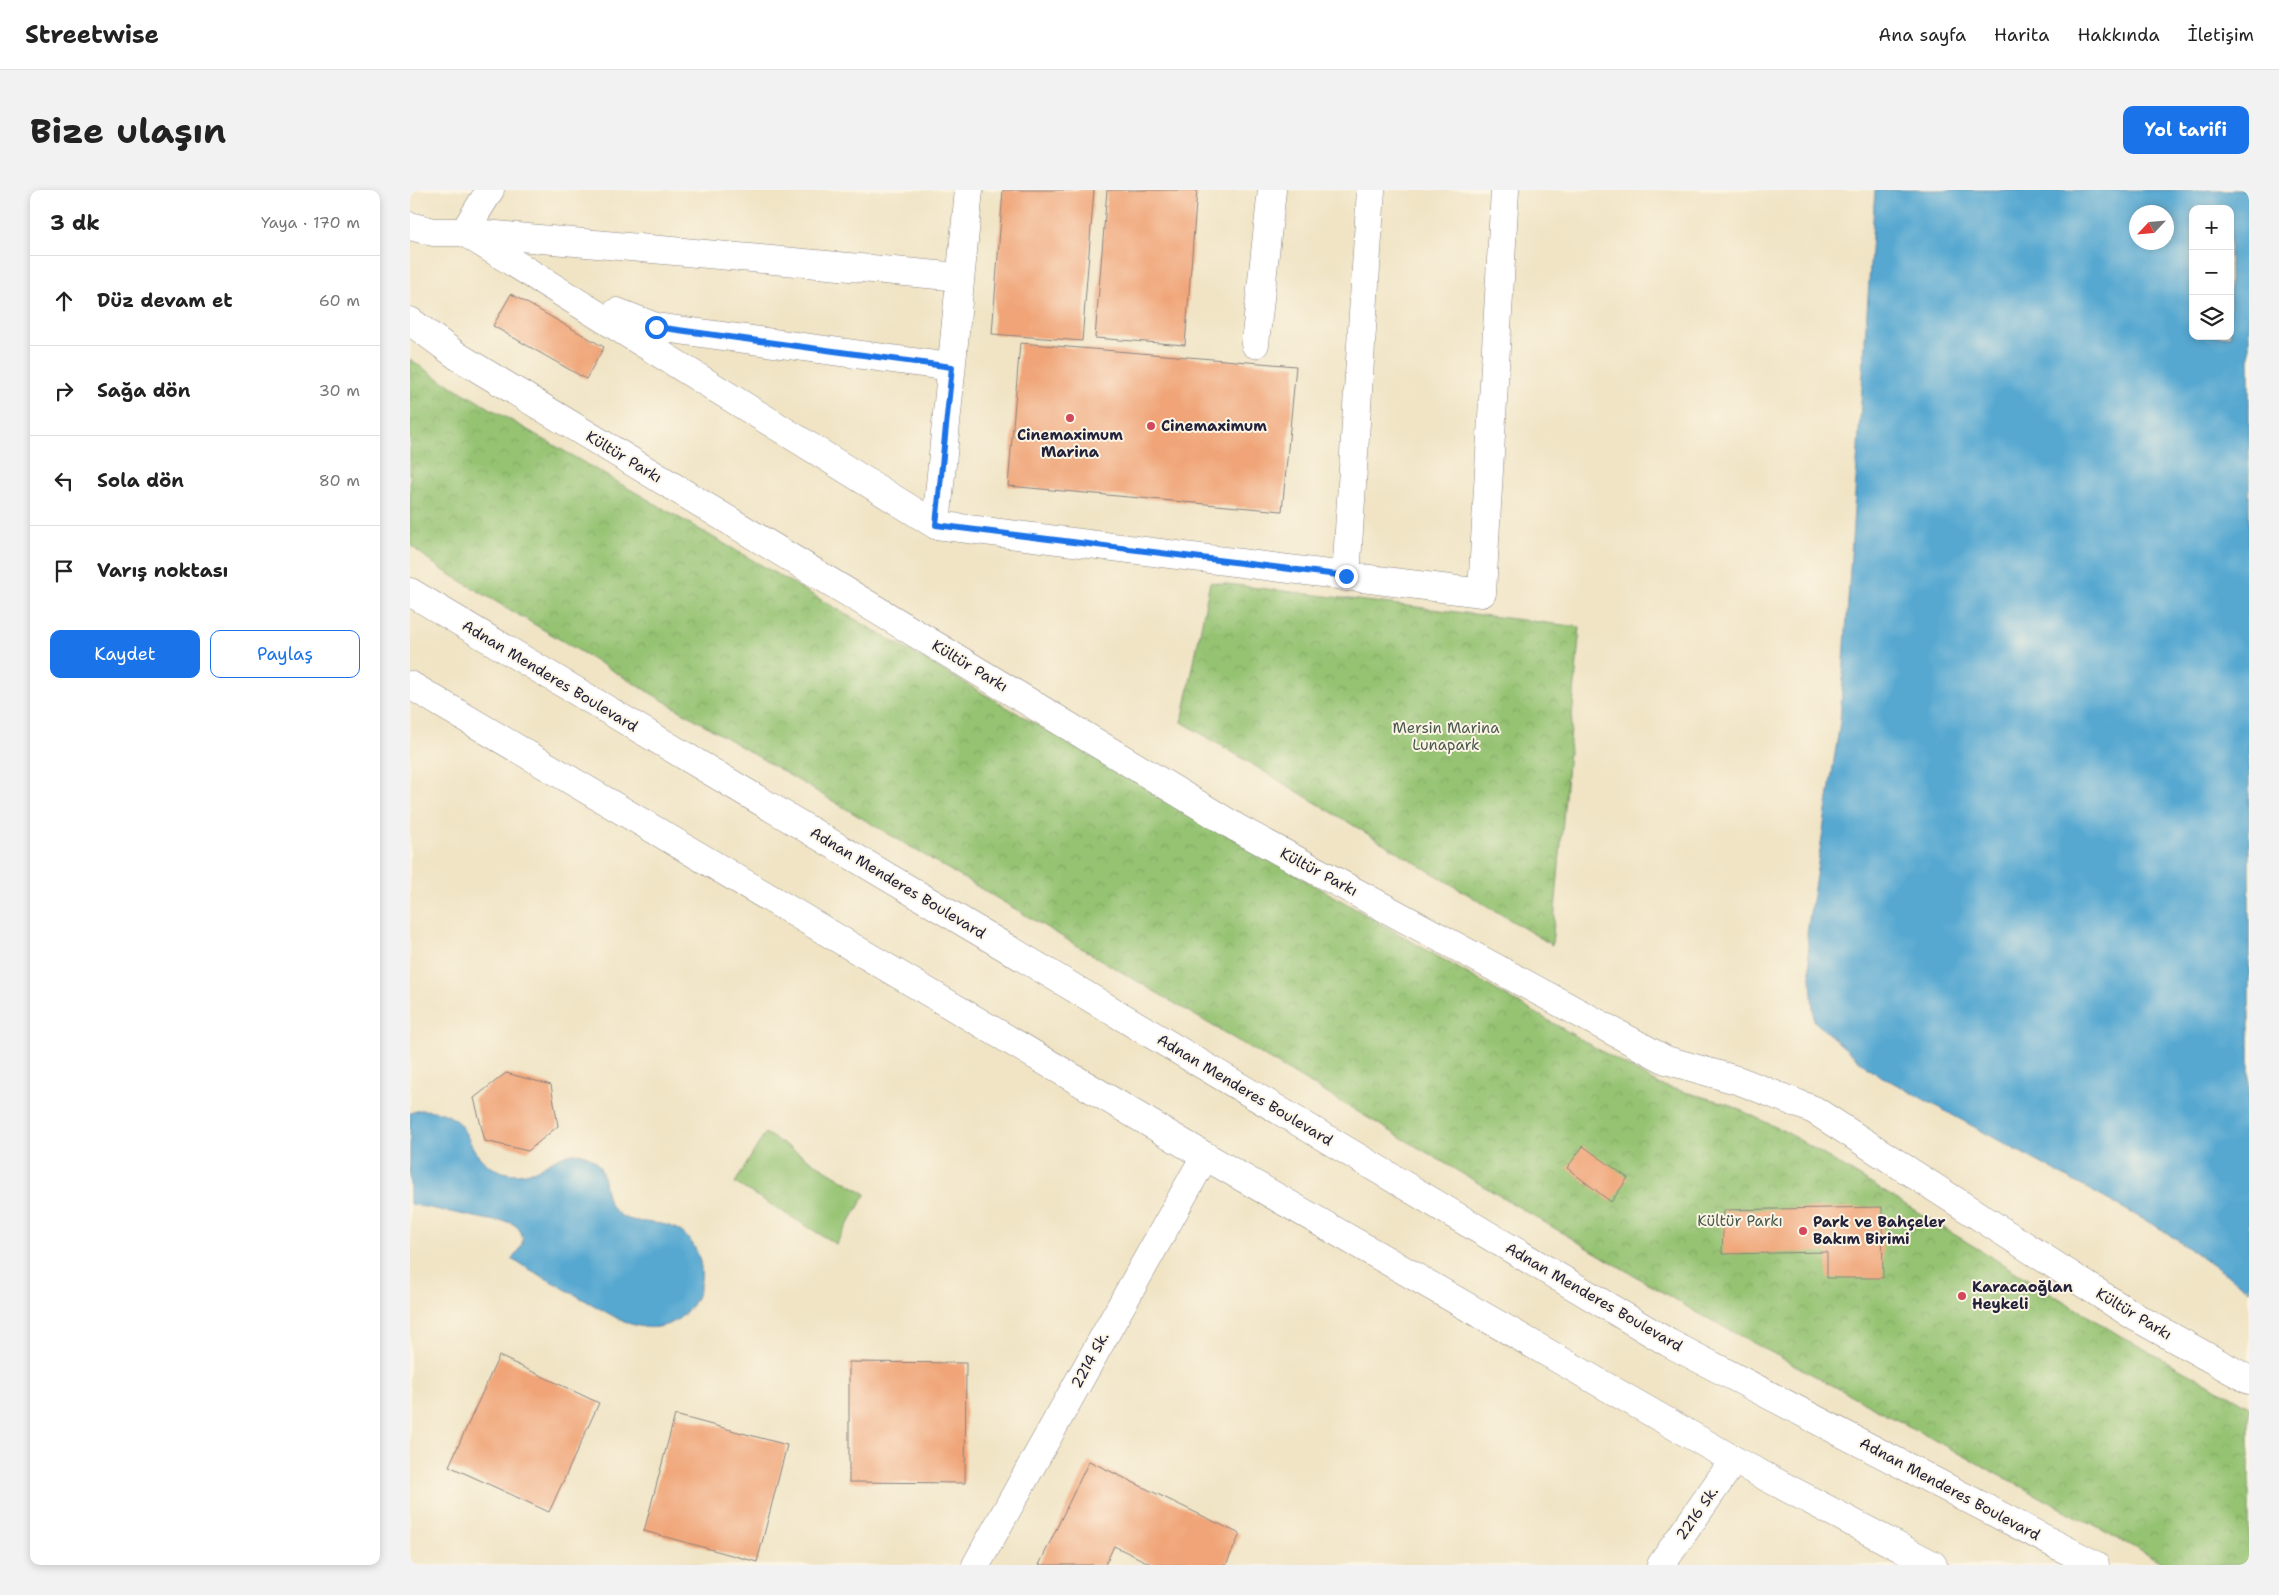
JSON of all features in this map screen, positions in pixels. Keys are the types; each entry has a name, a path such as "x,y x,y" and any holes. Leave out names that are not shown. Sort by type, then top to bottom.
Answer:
{"main road":[{"path":"464,232 490,190"},
{"path":"936,525 969,190"},
{"path":"1255,344 1272,190"},
{"path":"1346,576 1371,190"},
{"path":"464,232 936,525 1482,593 1505,190"},
{"path":"410,226 433,232 464,232 960,277"},
{"path":"557,289 656,327 952,367"},
{"name":"Kültür Parkı","path":"410,321 458,357 1237,828 1666,1060 1740,1081 1814,1110 2134,1316 2249,1380"},
{"name":"Adnan Menderes Boulevard","path":"410,592 1669,1343 2095,1565"},
{"path":"410,684 1204,1156 1734,1460 1933,1565"},
{"name":"2214 Sk.","path":"976,1565 1204,1156"},
{"name":"2216 Sk.","path":"1661,1565 1734,1460"}],"green space":[{"name":"Kültür Parkı","path":"410,359 436,377 1660,1085 1728,1104 1788,1133 2124,1338 2249,1406 2249,1565 2167,1565 1696,1312 441,569 410,545"},
{"name":"Mersin Marina Lunapark","path":"1210,582 1580,627 1552,945 1182,722"},
{"path":"765,1133 866,1194 836,1244 735,1183"}],"water":[{"path":"1875,190 2249,190 2249,1290 2161,1229 1870,1070 1814,1021 1807,933 1840,722"},
{"path":"419,1110 438,1112 451,1117 459,1124 476,1152 484,1161 495,1169 511,1174 536,1170 566,1155 577,1153 588,1156 600,1167 607,1197 615,1211 631,1220 670,1226 688,1238 696,1250 700,1264 701,1278 693,1304 684,1314 672,1322 658,1327 645,1327 624,1322 511,1259 518,1252 522,1239 521,1232 512,1223 410,1204 410,1113"}],"building":[{"path":"1003,190 1094,190 1082,341 992,334"},
{"path":"1107,190 1197,190 1185,345 1095,338"},
{"path":"511,294 604,347 586,379 493,326"},
{"name":"Cinemaximum","path":"1020,343 1296,366 1282,511 1008,486"},
{"path":"506,1073 551,1085 558,1126 528,1151 485,1141 474,1098"},
{"path":"1583,1146 1628,1178 1611,1202 1567,1168"},
{"name":"Park ve Bahçeler Bakım Birimi","path":"1882,1207 1883,1278 1827,1278 1827,1252 1722,1254 1724,1210"},
{"path":"499,1356 599,1403 549,1512 449,1466"},
{"path":"849,1362 966,1363 965,1483 849,1482"},
{"path":"675,1415 787,1445 757,1562 644,1531"},
{"path":"1089,1461 1240,1534 1226,1565 1153,1565 1114,1546 1105,1565 1039,1565"}],"place":[{"name":"Cinemaximum Marina","path":"1070,418"},
{"name":"Cinemaximum","path":"1151,426"},
{"name":"Park ve Bahçeler Bakım Birimi","path":"1803,1231"},
{"name":"Karacaoğlan Heykeli","path":"1962,1296"}],"route":[{"path":"656,327 952,367 936,525 1346,576"}]}
